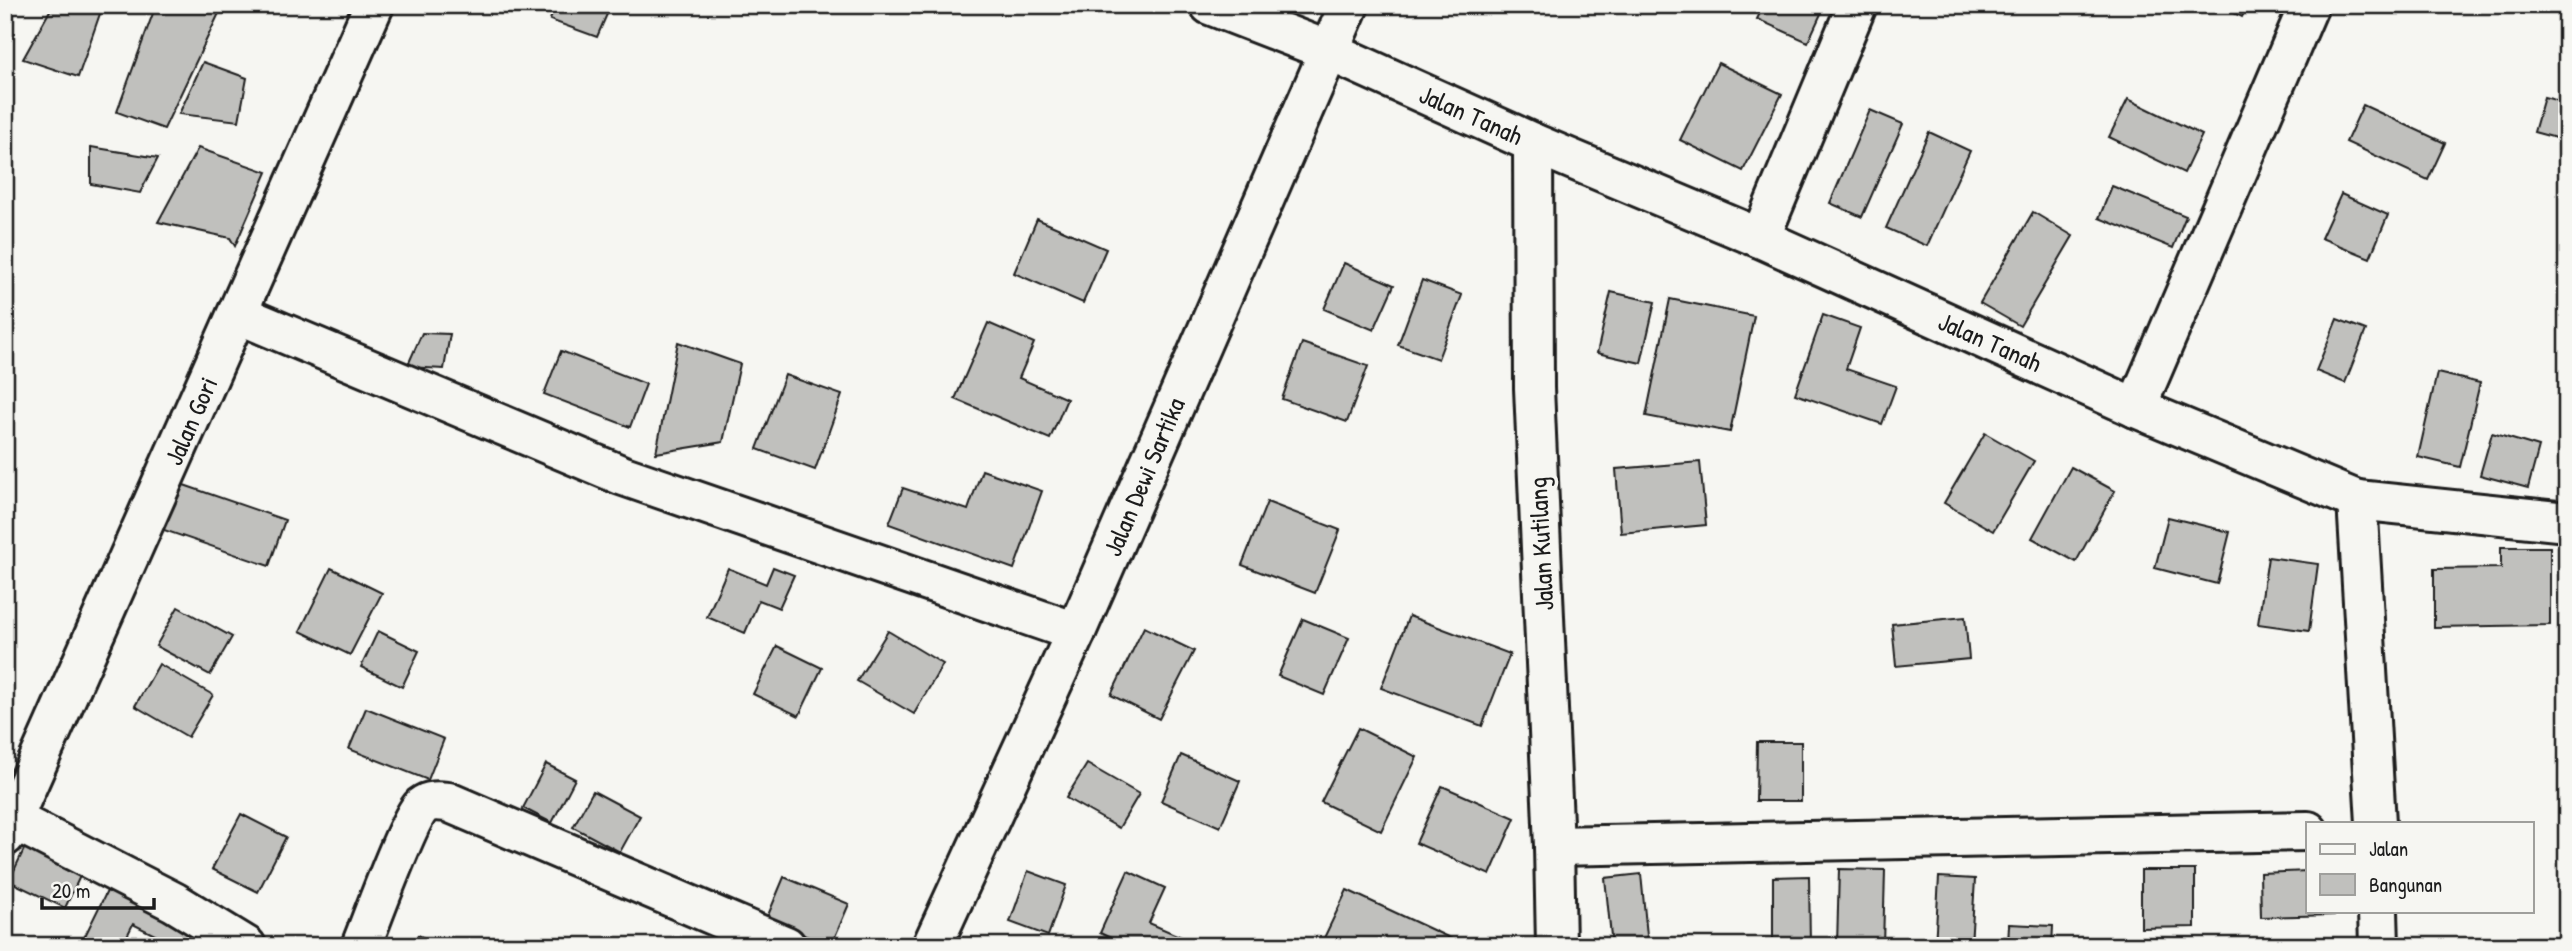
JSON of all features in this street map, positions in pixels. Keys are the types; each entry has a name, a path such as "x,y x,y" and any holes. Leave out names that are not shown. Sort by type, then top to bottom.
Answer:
{"street":[{"name":"Jalan Gori","path":"9,828 374,5"},
{"path":"1210,5 1329,51"},
{"name":"Jalan Dewi Sartika","path":"932,946 1076,632 1349,5"},
{"path":"1760,238 1857,5"},
{"path":"2136,408 2309,5"},
{"name":"Jalan Tanah","path":"1329,51 1533,143 1760,238 2136,408 2357,500 2567,522"},
{"name":"Jalan Kutilang","path":"1533,143 1534,388 1556,946"},
{"path":"238,314 621,475 1076,632"},
{"path":"2357,500 2376,822"},
{"path":"362,946 408,831 422,807 435,801 448,802 786,946"},
{"path":"9,828 174,902 246,946"},
{"path":"1554,846 2306,831"},
{"path":"2378,912 2379,946"}],"building":[{"path":"53,5 103,5 78,77 23,59"},
{"path":"156,5 196,5 221,9 164,129 117,112"},
{"path":"514,5 535,5 534,11"},
{"path":"555,5 611,5 597,37 550,20"},
{"path":"1764,5 1825,5 1808,42 1757,19"},
{"path":"2218,5 2248,5 2242,17"},
{"path":"203,62 247,78 239,121 179,114"},
{"path":"1718,63 1782,94 1743,171 1680,140"},
{"path":"2544,97 2567,103 2567,141 2534,132"},
{"path":"2128,99 2202,135 2184,173 2109,137"},
{"path":"2363,105 2445,143 2428,180 2346,142"},
{"path":"1870,110 1903,124 1862,217 1830,203"},
{"path":"1929,132 1970,151 1927,246 1886,228"},
{"path":"91,147 158,158 140,193 91,184"},
{"path":"198,148 267,172 235,246 230,238 158,222"},
{"path":"2112,186 2186,216 2173,248 2099,218"},
{"path":"2341,194 2388,215 2370,258 2321,238"},
{"path":"2033,212 2073,236 2020,326 1980,303"},
{"path":"1037,219 1106,249 1083,303 1014,273"},
{"path":"1344,263 1394,285 1374,330 1324,309"},
{"path":"1422,280 1462,295 1438,359 1398,345"},
{"path":"1611,292 1655,302 1641,363 1597,353"},
{"path":"1670,299 1754,316 1730,432 1646,416"},
{"path":"1823,315 1860,328 1846,369 1896,386 1882,424 1795,394"},
{"path":"2337,319 2366,330 2345,383 2316,371"},
{"path":"988,323 1034,343 1019,378 1067,399 1050,439 955,399"},
{"path":"422,333 450,334 444,369 407,367"},
{"path":"678,342 740,364 723,442 656,453"},
{"path":"1302,343 1368,366 1347,422 1282,399"},
{"path":"561,351 646,384 630,427 544,394"},
{"path":"2437,373 2480,383 2460,467 2418,457"},
{"path":"785,375 842,395 815,470 757,449"},
{"path":"1985,433 2034,461 1993,531 1944,503"},
{"path":"2492,433 2539,447 2528,488 2480,475"},
{"path":"1700,462 1706,525 1621,533 1616,469"},
{"path":"2071,467 2115,491 2076,562 2032,538"},
{"path":"982,470 1042,491 1014,569 889,524 903,488 968,510"},
{"path":"178,483 285,520 269,566 161,529"},
{"path":"1267,502 1340,530 1315,593 1242,565"},
{"path":"2168,517 2230,532 2217,584 2155,568"},
{"path":"2501,547 2550,547 2550,625 2434,627 2434,569 2501,568"},
{"path":"2268,557 2318,564 2309,631 2258,624"},
{"path":"773,567 794,575 779,608 759,600 745,633 707,617 728,568 766,584"},
{"path":"331,568 382,593 350,655 300,631"},
{"path":"178,607 232,637 210,675 156,646"},
{"path":"1409,616 1510,654 1482,726 1381,688"},
{"path":"1965,617 1969,659 1896,666 1892,624"},
{"path":"1303,619 1349,638 1324,695 1278,676"},
{"path":"1144,627 1194,651 1159,719 1111,695"},
{"path":"378,631 419,651 402,687 361,667"},
{"path":"888,631 943,664 914,714 857,681"},
{"path":"777,646 822,668 799,716 753,694"},
{"path":"159,664 213,695 188,737 135,706"},
{"path":"366,708 444,739 428,780 349,749"},
{"path":"1358,728 1417,757 1381,831 1321,802"},
{"path":"1757,742 1801,742 1801,801 1756,801"},
{"path":"1181,755 1240,781 1220,827 1161,801"},
{"path":"546,764 575,779 552,823 523,808"},
{"path":"1087,764 1139,794 1119,828 1066,798"},
{"path":"1442,786 1515,818 1490,875 1416,843"},
{"path":"593,791 640,816 620,852 573,827"},
{"path":"241,814 286,837 258,892 212,869"},
{"path":"26,845 82,872 65,908 9,881"},
{"path":"1839,869 1885,870 1883,946 1837,946"},
{"path":"2141,870 2195,870 2195,927 2141,928"},
{"path":"1028,871 1066,885 1048,936 1010,922"},
{"path":"1128,871 1165,888 1149,923 1184,938 1181,946 1128,946 1100,933"},
{"path":"2306,871 2306,912 2335,912 2335,915 2261,917 2260,873"},
{"path":"1641,874 1648,946 1612,946 1605,878"},
{"path":"1809,876 1810,946 1773,946 1773,877"},
{"path":"784,877 849,904 831,946 766,920"},
{"path":"1939,877 1975,879 1971,946 1935,946"},
{"path":"108,889 206,935 201,946 172,946 173,944 133,924 122,946 80,946"},
{"path":"1347,890 1467,946 1335,946 1323,940"},
{"path":"2009,924 2053,926 2052,946 2008,946"},
{"path":"418,935 440,946 413,946"}]}
